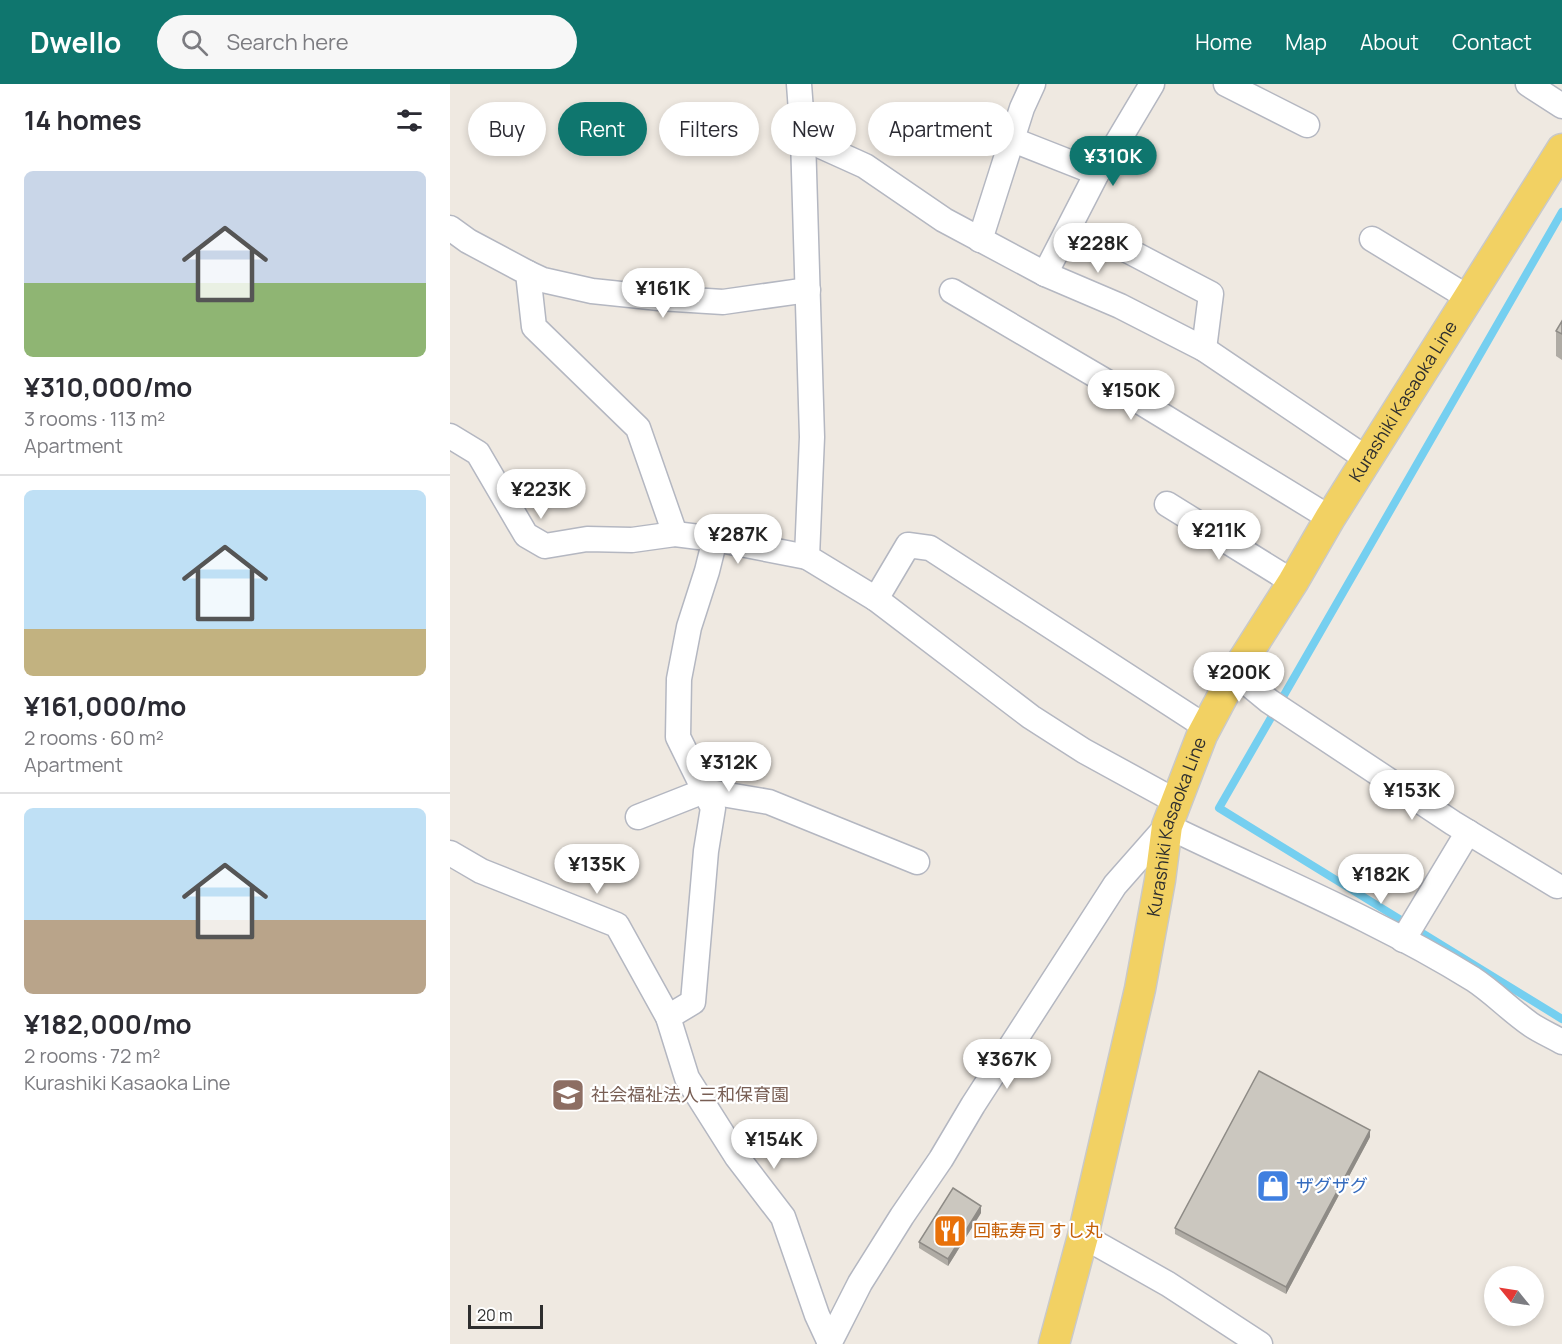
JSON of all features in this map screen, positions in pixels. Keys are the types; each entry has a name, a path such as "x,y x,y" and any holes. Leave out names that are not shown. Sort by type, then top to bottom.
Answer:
{"main road":[{"name":"Kurashiki Kasaoka Line","path":"1054,1344 1083,1236 1140,989 1172,814 1206,727 1235,674 1330,518 1562,149"}],"street":[{"path":"799,84 800,102"},
{"path":"1014,136 1022,108 1033,84"},
{"path":"1045,274 1096,173 1108,158 1152,84"},
{"path":"1227,84 1307,125"},
{"path":"1528,84 1562,106"},
{"path":"1014,140 1096,173"},
{"path":"804,156 812,437 807,557"},
{"path":"843,156 865,166 944,220 980,240 1045,274 1120,306 1204,349 1367,459"},
{"path":"980,240 1008,156"},
{"path":"450,228 468,241 543,280 592,291 723,302 808,290"},
{"path":"1372,239 1469,298"},
{"path":"1125,249 1211,294 1204,349"},
{"path":"528,273 534,327 638,428 675,534"},
{"path":"952,291 1124,392 1330,518"},
{"path":"450,436 478,453 526,535 545,546 587,539 632,540 675,534 715,539 807,557 876,599 1030,717 1256,869 1404,938 1474,980 1531,1025 1562,1042"},
{"path":"1167,504 1293,582"},
{"path":"668,1017 693,1002 706,851 713,808 678,736 679,679 689,627 708,572 715,539"},
{"path":"876,599 908,545 930,548 1206,727"},
{"path":"1235,674 1291,716 1468,832 1557,886"},
{"path":"638,817 704,791 769,802 917,862"},
{"path":"829,1344 860,1283 973,1105 1109,895 1172,814"},
{"path":"1404,938 1468,832"},
{"path":"450,853 481,871 617,925 668,1017 687,1077 737,1157 783,1217 829,1344"},
{"path":"1083,1236 1168,1284 1260,1344"}],"building":[{"path":"1562,321 1562,334 1556,331"},
{"name":"ザグザグ","path":"1259,1071 1370,1130 1286,1287 1175,1228"},
{"name":"回転寿司 すし丸","path":"953,1188 981,1206 948,1259 919,1242"}],"waterway":[{"path":"1562,212 1219,808 1562,1019"}],"place":[{"name":"社会福祉法人三和保育園","path":"568,1095"},
{"name":"ザグザグ","path":"1273,1186"},
{"name":"回転寿司 すし丸","path":"950,1231"}]}
